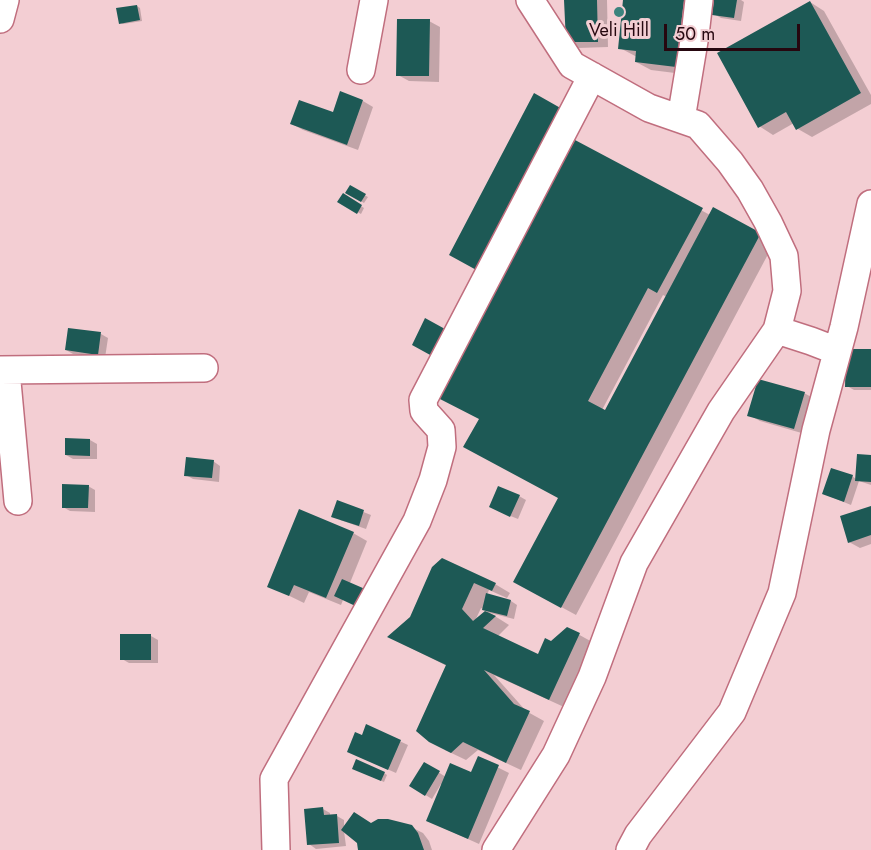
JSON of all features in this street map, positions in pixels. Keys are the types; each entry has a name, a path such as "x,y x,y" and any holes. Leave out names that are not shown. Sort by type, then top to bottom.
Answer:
{"street":[{"path":"0,19 5,0"},
{"path":"361,70 374,0"},
{"path":"496,850 556,755 592,677 634,563 721,411 777,330 786,291 784,256 768,222 750,190 730,162 698,125 649,108 572,65 530,0"},
{"path":"681,119 699,0"},
{"path":"276,850 274,779 417,521 433,480 442,447 441,430 424,411 423,400 592,76"},
{"path":"630,850 638,835 732,712 782,593 816,430 871,204"},
{"path":"786,291 811,341"},
{"path":"777,330 837,351"},
{"path":"18,501 3,371 204,368"}],"building":[{"path":"564,0 597,0 598,42 566,42"},
{"path":"623,0 684,0 676,67 635,62 636,51 618,49"},
{"path":"714,0 737,0 734,18 712,15"},
{"path":"810,1 861,93 796,130 786,112 758,128 717,53"},
{"path":"137,5 140,20 119,24 116,8"},
{"path":"397,19 430,19 429,76 396,76"},
{"path":"340,91 363,100 347,145 290,124 299,100 333,112"},
{"path":"534,93 564,110 480,272 449,255"},
{"path":"575,140 703,208 657,293 648,288 588,401 605,410 713,207 761,233 561,608 513,582 558,498 463,447 479,419 438,398"},
{"path":"350,185 366,194 361,202 345,193"},
{"path":"343,193 362,205 357,214 337,202"},
{"path":"425,318 445,329 432,356 412,345"},
{"path":"68,328 101,332 98,355 65,350"},
{"path":"846,349 871,349 871,387 845,387"},
{"path":"758,379 805,392 794,429 747,416"},
{"path":"65,438 90,439 90,456 65,455"},
{"path":"857,454 871,455 871,482 855,481"},
{"path":"186,457 214,460 212,478 184,476"},
{"path":"831,468 853,475 844,502 822,494"},
{"path":"62,484 89,485 88,508 62,508"},
{"path":"498,486 520,495 510,517 489,507"},
{"path":"337,500 364,510 359,526 331,517"},
{"path":"871,506 871,535 848,543 840,516"},
{"path":"299,509 354,532 326,598 294,585 289,596 267,587"},
{"path":"442,558 496,583 492,591 474,583 462,609 473,621 485,611 496,616 483,628 538,654 545,638 551,641 567,627 580,633 549,700 484,670 514,704 530,711 506,763 463,742 451,753 429,742 416,731 446,665 387,637 410,617 432,567"},
{"path":"342,579 372,592 364,610 334,596"},
{"path":"486,593 511,600 507,616 482,610"},
{"path":"120,634 151,634 151,660 120,660"},
{"path":"366,724 401,740 388,770 347,752 355,732 362,735"},
{"path":"478,756 499,765 468,839 426,821 450,763 471,772"},
{"path":"356,759 385,772 381,781 352,769"},
{"path":"424,762 440,771 425,796 409,786"},
{"path":"323,807 324,815 337,814 339,843 307,845 304,809"},
{"path":"354,812 371,823 378,819 388,819 412,825 418,833 424,850 358,850 357,843 341,830"}],"place":[{"name":"Veli Hill","path":"619,12"}]}
